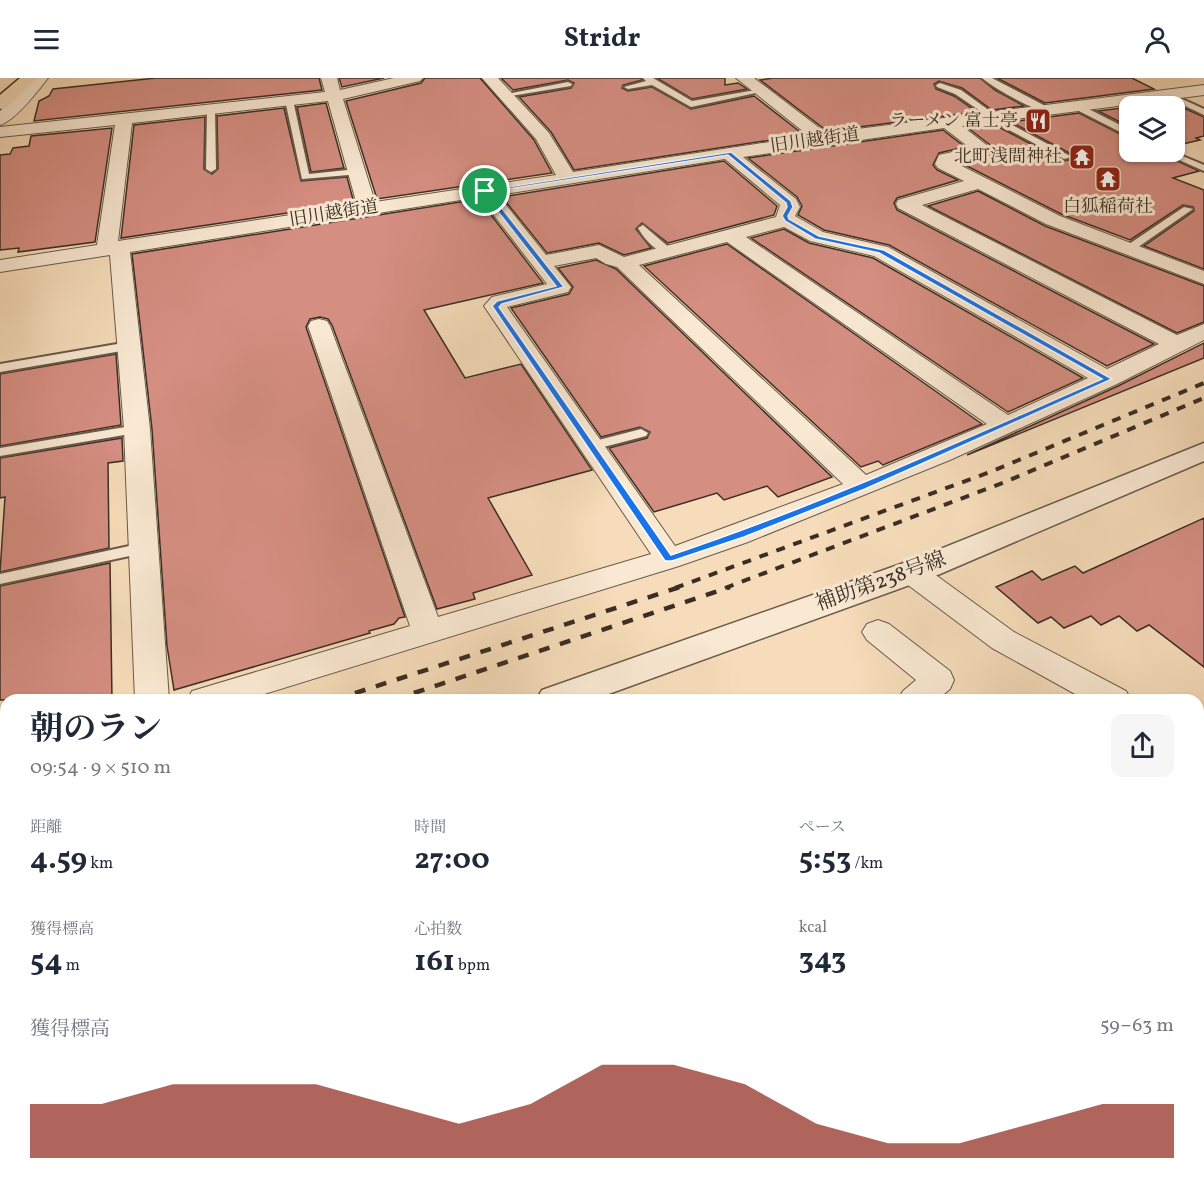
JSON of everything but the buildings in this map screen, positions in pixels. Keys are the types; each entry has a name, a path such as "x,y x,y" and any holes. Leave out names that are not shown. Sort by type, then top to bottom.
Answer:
{"main road":[{"path":"0,85 8,78"},
{"path":"0,104 30,78"}],"street":[{"path":"0,120 40,78"},
{"path":"329,78 368,208"},
{"path":"0,132 334,96 415,78"},
{"path":"490,78 543,137 567,178"},
{"path":"744,78 823,139"},
{"path":"1138,82 1169,95"},
{"name":"旧川越街道","path":"0,266 823,139 1204,90"},
{"path":"124,118 113,248 129,346 137,429 152,694"},
{"path":"949,124 984,150 947,158 943,162 978,183 1053,220 1204,278"},
{"path":"729,154 789,203 790,207 785,216 787,220"},
{"path":"978,183 905,204 1178,344"},
{"path":"485,191 561,287 500,302 495,306 669,559"},
{"path":"624,263 787,220 817,237 881,251 1108,379"},
{"path":"730,235 1006,425"},
{"path":"541,262 599,251 613,260 624,263 862,487"},
{"path":"319,326 428,633"},
{"path":"224,694 741,535 862,487 1006,425 1108,379 1204,331"},
{"name":"補助第238号線","path":"571,694 911,572 1204,451"},
{"path":"911,572 1004,640 1103,694"},
{"path":"878,632 938,680 922,694"}],"lane":[{"path":"986,78 1022,99 1052,111"},
{"path":"628,87 650,80 691,104 761,91"},
{"path":"505,95 568,84"},
{"path":"940,85 958,92 995,118 1067,157"},
{"path":"1169,95 1204,112"},
{"path":"289,100 306,177 357,172"},
{"path":"1078,107 1119,128"},
{"path":"211,169 212,109"},
{"path":"1185,160 1204,168"},
{"path":"1127,250 1188,209"},
{"path":"643,228 647,235 667,251"},
{"path":"0,368 129,346"},
{"path":"0,452 137,429"},
{"path":"592,446 641,433"},
{"path":"0,579 143,548"}],"railway":[{"path":"675,588 990,472 1204,383"},
{"path":"725,588 1005,482 1204,398"},
{"path":"352,694 680,587"},
{"path":"411,694 730,587"}],"place":[{"name":"ラーメン 富士亭","path":"1038,121"},
{"name":"北町浅間神社","path":"1082,157"},
{"name":"白狐稲荷社","path":"1108,179"}],"route":[{"path":"729,154 789,203 790,207 785,216 787,220 817,237 881,251 1108,379 862,487 741,535 669,559 495,306 500,302 561,287 485,191 729,154"}]}
